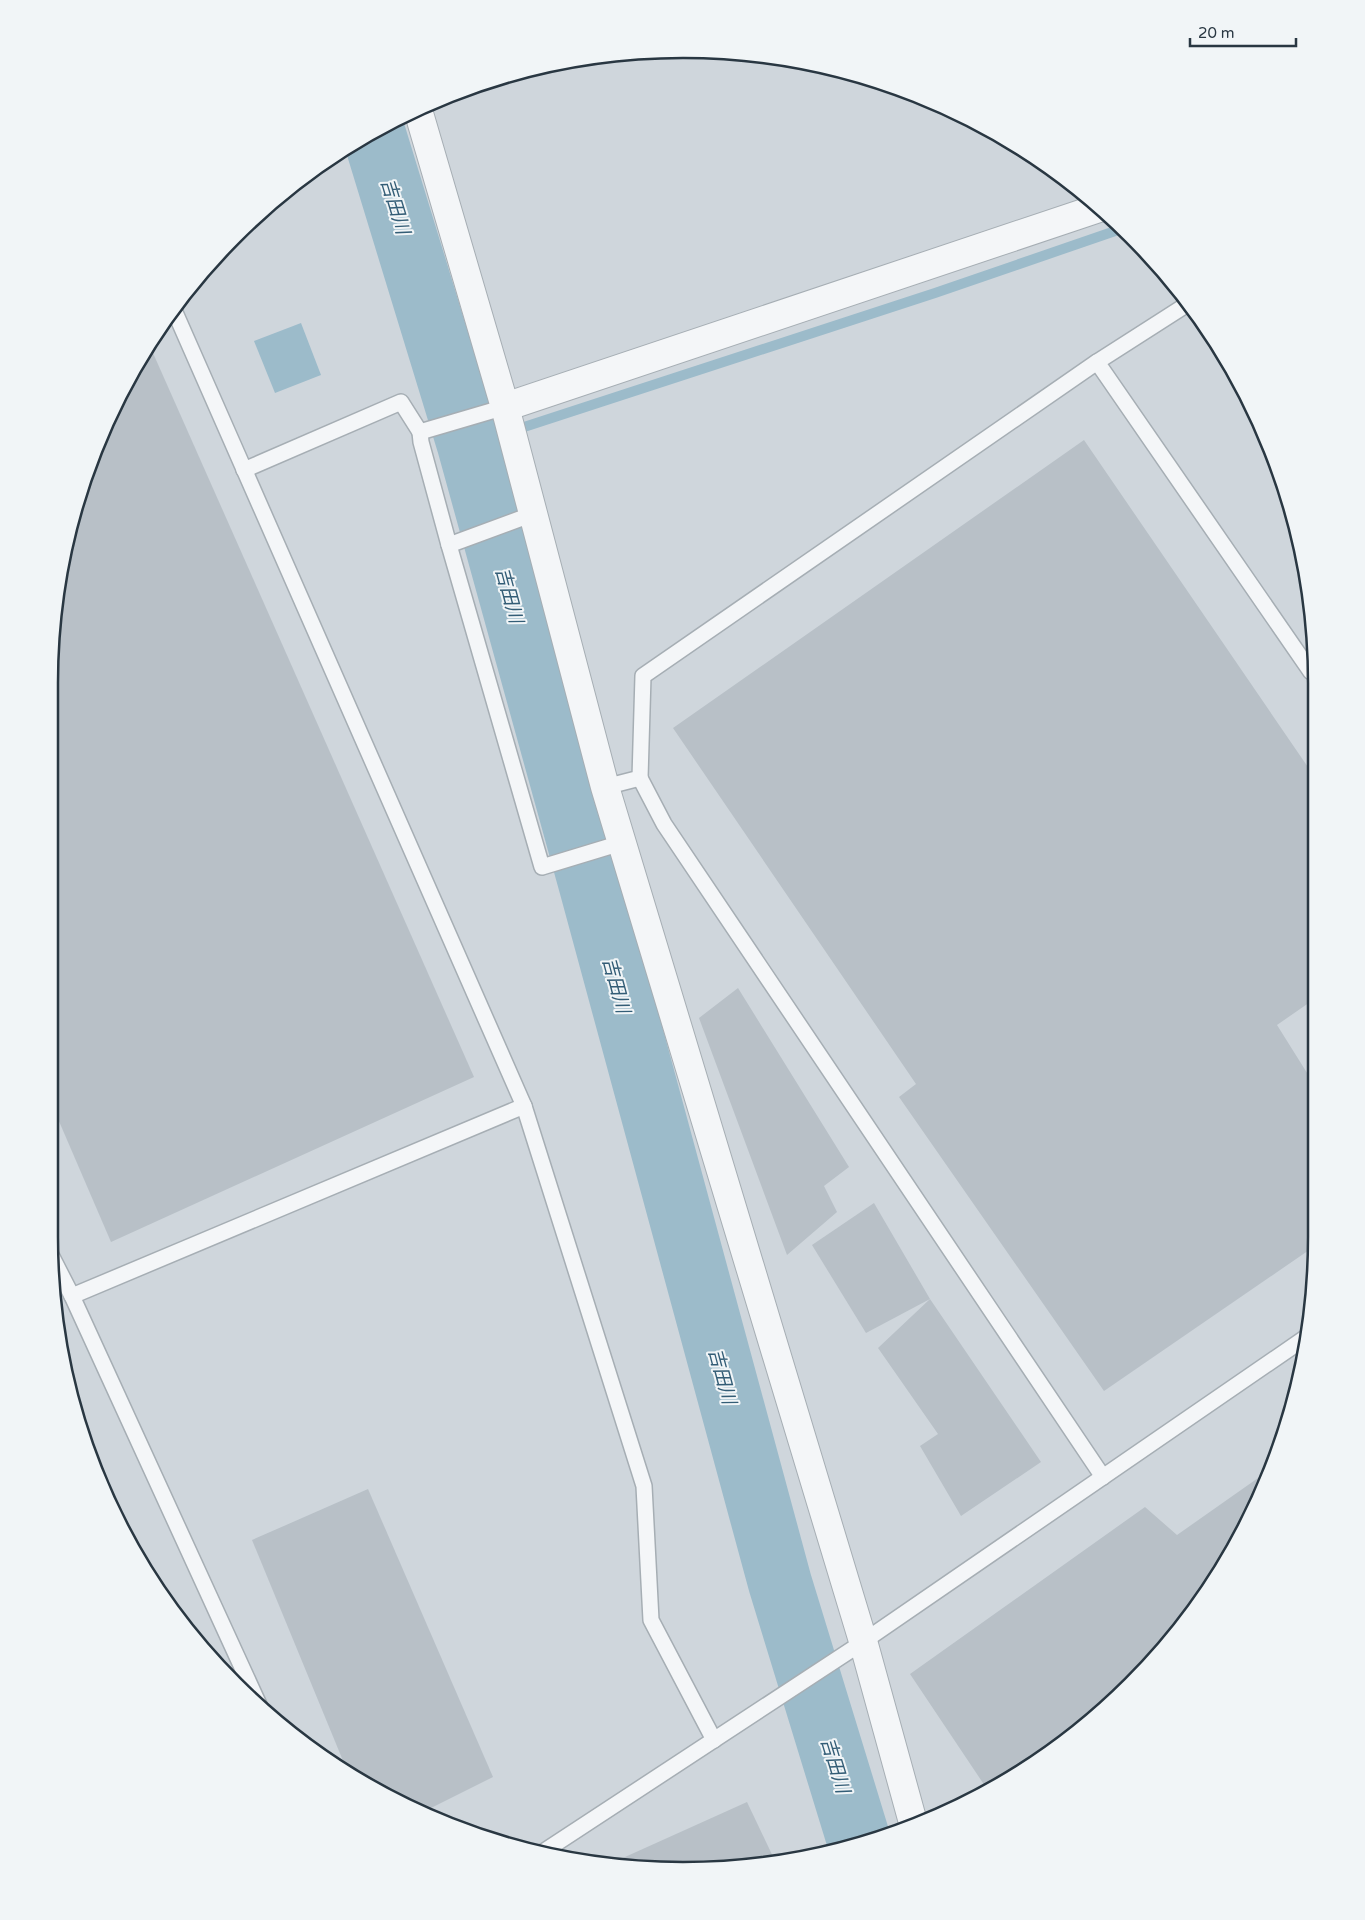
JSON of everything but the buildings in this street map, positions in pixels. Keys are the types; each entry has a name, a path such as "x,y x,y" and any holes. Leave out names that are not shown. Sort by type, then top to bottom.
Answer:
{"street":[{"path":"420,116 504,407 620,843 912,1819"},
{"path":"504,407 1092,210"}],"lane":[{"path":"1103,1477 664,824 640,778 643,676 1097,362 1183,308"},
{"path":"177,316 524,1106 644,1486 650,1620 714,1740"},
{"path":"1097,362 1307,667"},
{"path":"244,470 401,402 421,431 421,442 542,867 620,843"},
{"path":"421,431 504,407"},
{"path":"450,545 532,515"},
{"path":"605,787 640,778"},
{"path":"72,1296 524,1106"},
{"path":"59,1270 251,1689"},
{"path":"550,1848 859,1644 1298,1343"}],"shaded area":[{"path":"642,59 723,59 764,63 844,79 922,105 959,122 995,141 1063,187 1095,213 1152,270 1202,335 1224,370 1260,443 1286,521 1302,601 1308,682 1308,1238 1302,1319 1295,1359 1286,1399 1260,1477 1224,1550 1202,1585 1152,1650 1095,1707 1030,1757 995,1779 922,1815 844,1841 764,1857 682,1862 601,1857 521,1841 443,1815 370,1779 335,1757 270,1707 213,1650 163,1585 141,1550 122,1514 105,1477 91,1438 79,1399 70,1359 63,1319 59,1278 58,682 63,601 70,561 79,521 105,443 141,370 163,335 213,270 270,213 335,163 370,141 443,105 482,91 521,79 601,63"}],"water":[{"path":"301,323 321,375 275,393 254,341"}],"waterway":[{"name":"吉田川","path":"375,138 469,445 780,1583 858,1837"},
{"path":"469,445 935,293 1114,231"}]}
